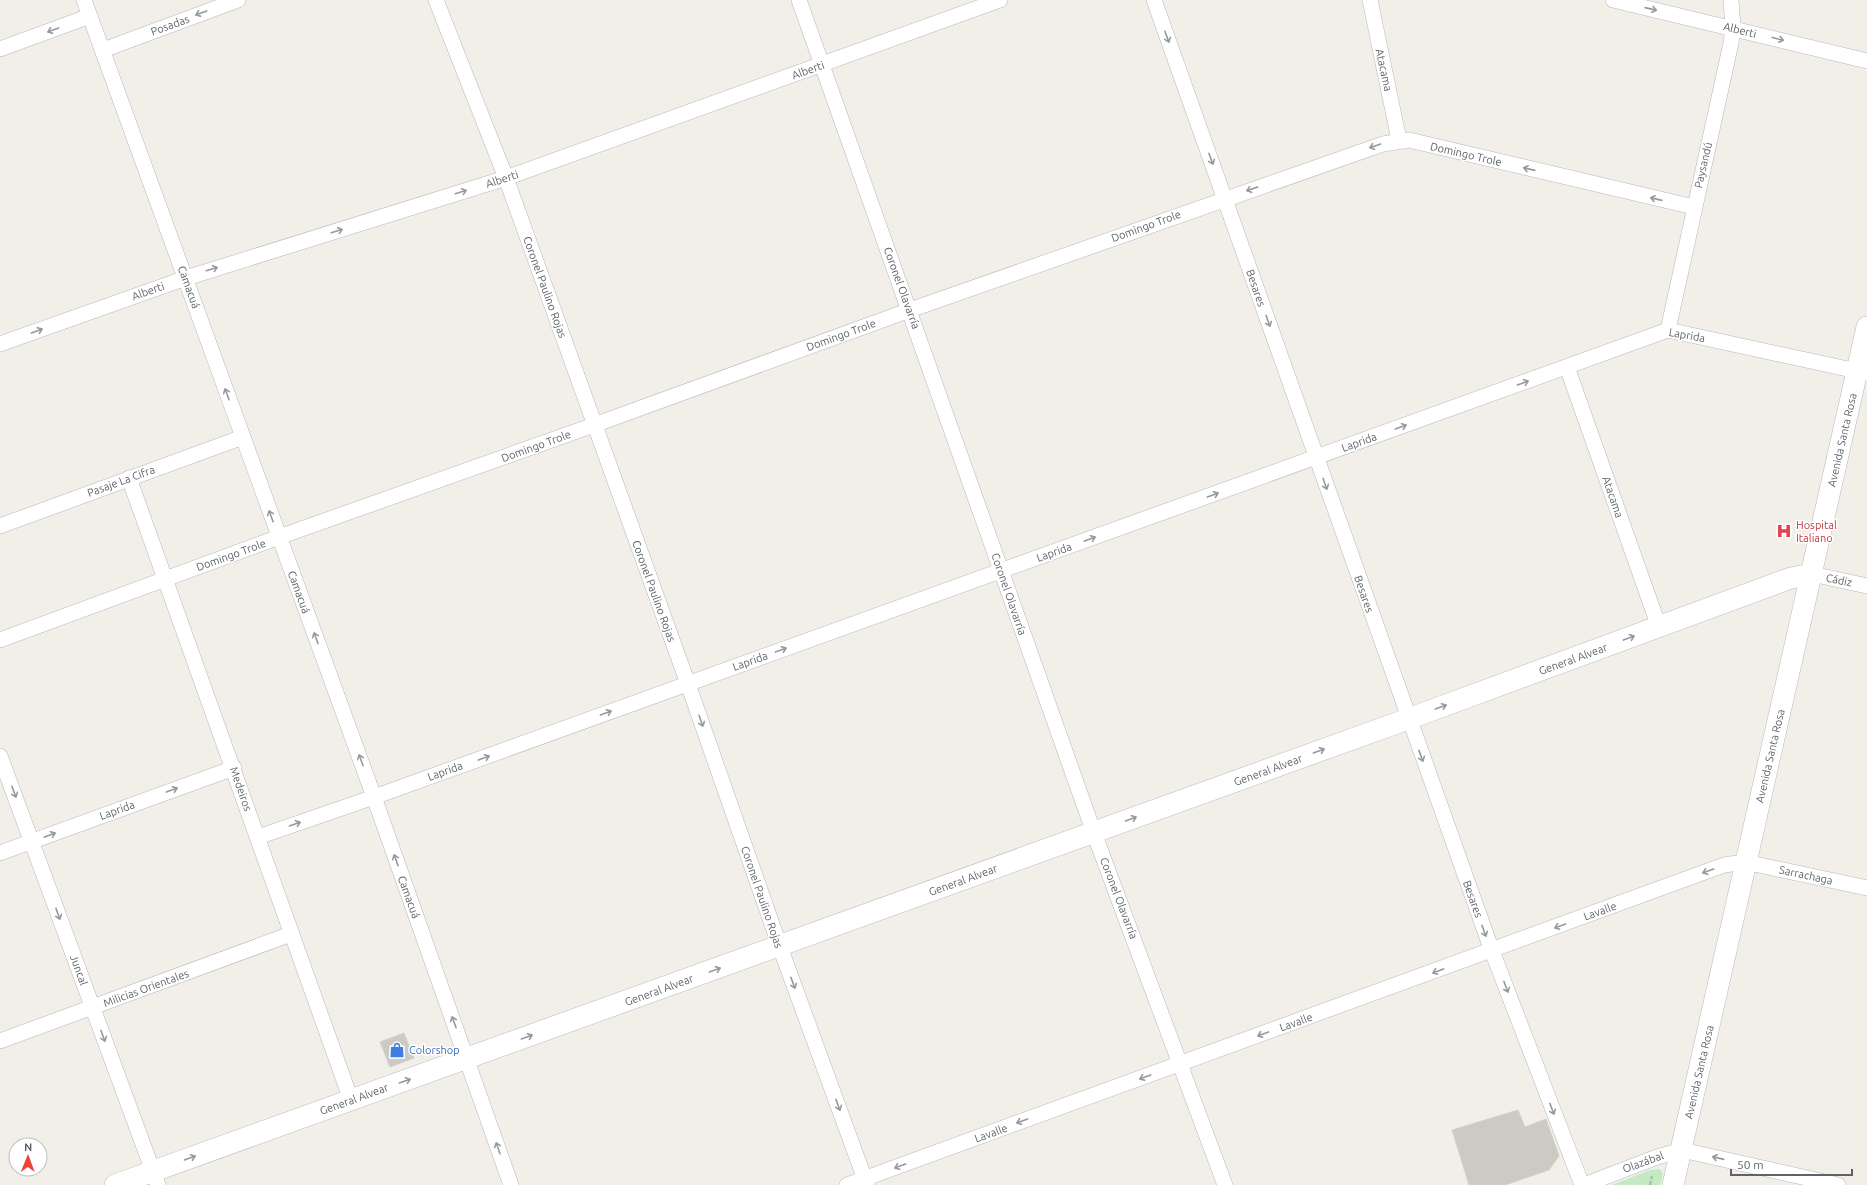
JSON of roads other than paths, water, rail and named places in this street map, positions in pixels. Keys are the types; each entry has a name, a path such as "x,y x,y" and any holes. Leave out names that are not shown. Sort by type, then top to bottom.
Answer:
{"street":[{"name":"Camacuá","path":"84,0 374,797 511,1185"},
{"name":"Posadas","path":"103,50 238,0"},
{"name":"Coronel Paulino Rojas","path":"436,0 506,178 688,684 780,946 866,1182"},
{"name":"Coronel Olavarría","path":"799,0 1094,833 1226,1185"},
{"name":"Alberti","path":"0,344 186,278 506,178 1000,0"},
{"name":"Besares","path":"1154,0 1408,719 1492,951 1583,1185"},
{"name":"Atacama","path":"1370,0 1399,140"},
{"name":"Alberti","path":"1614,0 1867,61"},
{"name":"Paysandú","path":"1668,330 1733,28 1731,0"},
{"path":"0,49 90,16"},
{"name":"Domingo Trole","path":"0,640 279,537 594,425 910,310 1224,198 1383,144 1399,140 1409,140 1694,208"},
{"name":"Avenida Santa Rosa","path":"1673,1185 1745,862 1812,574 1862,372 1867,327"},
{"name":"Laprida","path":"258,837 374,797 1668,330 1862,372"},
{"name":"Atacama","path":"1567,367 1659,627"},
{"name":"Pasaje La Cifra","path":"0,526 243,437"},
{"name":"Medeiros","path":"129,478 234,768 351,1100"},
{"name":"General Alvear","path":"115,1185 156,1178 351,1100 1094,833 1791,578 1812,574"},
{"name":"Cádiz","path":"1812,574 1867,586"},
{"name":"Juncal","path":"0,756 156,1178"},
{"name":"Laprida","path":"0,853 234,768"},
{"name":"Sarrachaga","path":"1745,862 1867,888"},
{"name":"Lavalle","path":"847,1185 866,1182 1181,1064 1724,865 1745,862"},
{"name":"Milicias Orientales","path":"0,1041 292,934"},
{"path":"1682,1150 1838,1185"},
{"name":"Olazábal","path":"1583,1185 1657,1157 1682,1150"}],"place":[{"name":"Hospital Italiano","path":"1784,531"},
{"name":"Colorshop","path":"397,1050"}]}
